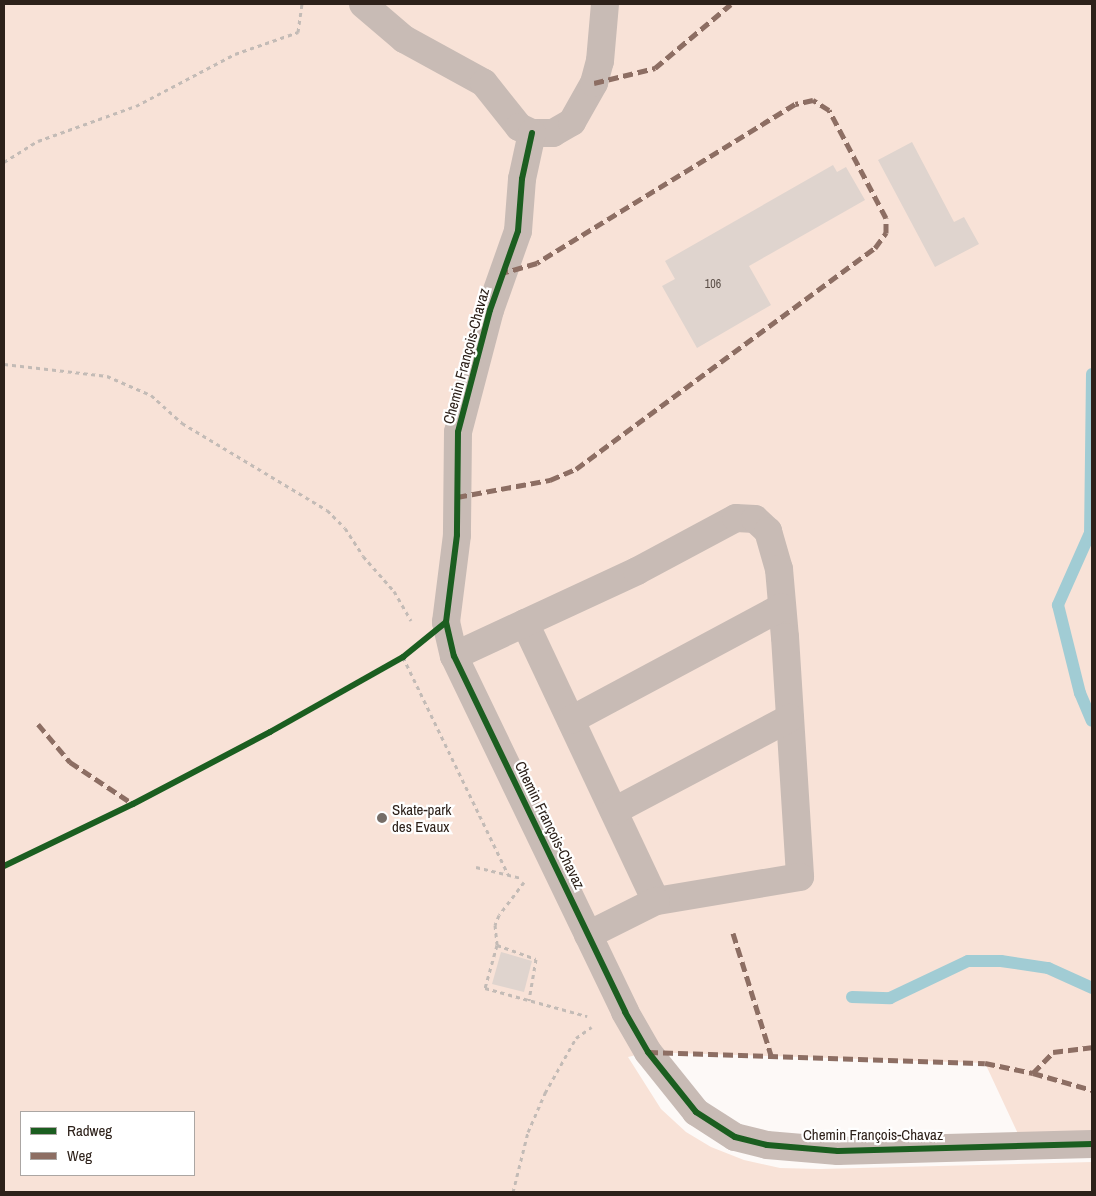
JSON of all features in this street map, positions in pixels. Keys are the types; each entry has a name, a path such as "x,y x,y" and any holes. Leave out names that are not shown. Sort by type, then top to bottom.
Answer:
{"street":[{"path":"363,4 404,39 484,83 519,127 532,133 553,133 572,122 594,83 600,61 605,4"},
{"name":"Chemin François-Chavaz","path":"532,133 522,179 518,231 490,310 458,432 457,535 446,622 454,656 588,935 614,1017 648,1052 696,1112 735,1137 767,1145 838,1150 1092,1144"},
{"path":"454,656 637,571 736,518 755,519 768,531 779,569 800,877 656,901 588,935"},
{"path":"571,720 782,607"},
{"path":"525,623 656,901"},
{"path":"614,811 790,718"}],"path":[{"path":"4,162 38,140 136,106 235,54 298,32 302,4"},
{"path":"4,364 107,376 151,394 182,423 327,510 345,528 364,556 394,591 409,620 446,622"},
{"path":"403,657 508,874"},
{"path":"4,866 107,817"},
{"path":"476,867 526,879 499,915 495,926 497,945 485,988 529,1000 614,1017"},
{"path":"497,945 536,959 529,1000"},
{"path":"513,1192 528,1132 545,1093 576,1038 614,1017"}],"shaded area":[{"path":"4,4 1092,4 1092,1135 1020,1138 985,1063 648,1052 628,1057 661,1109 686,1132 711,1147 744,1160 780,1168 820,1169 1092,1162 1092,1192 4,1192"}],"building":[{"path":"912,142 954,222 964,217 979,244 935,267 878,160"},
{"path":"833,165 837,172 846,167 865,200 749,266 771,305 697,348 662,286 675,279 665,261"},
{"path":"501,952 532,961 524,992 492,984"}],"waterway":[{"path":"1092,374 1090,533 1058,605 1080,693 1092,721"},
{"path":"852,997 890,998 968,961 1001,961 1048,968 1092,988"}],"marked path":[{"path":"594,83 655,68 731,4"},
{"path":"457,497 550,480 576,469 875,248 886,233 886,218 829,110 813,100 795,104 537,263 501,273"},
{"path":"38,724 70,762 133,804"},
{"path":"733,933 771,1055"},
{"path":"648,1052 985,1063 1033,1073 1053,1052 1092,1047"},
{"path":"1033,1073 1092,1090"}],"cycle path":[{"path":"532,133 522,179 518,231 490,310 458,432 457,535 446,622 454,656 625,1012 648,1052 696,1112 735,1137 767,1145 838,1151 1092,1144"},
{"path":"4,866 133,804 270,732 403,657 446,622"}],"place":[{"name":"Skate-park des Evaux","path":"382,818"}]}
